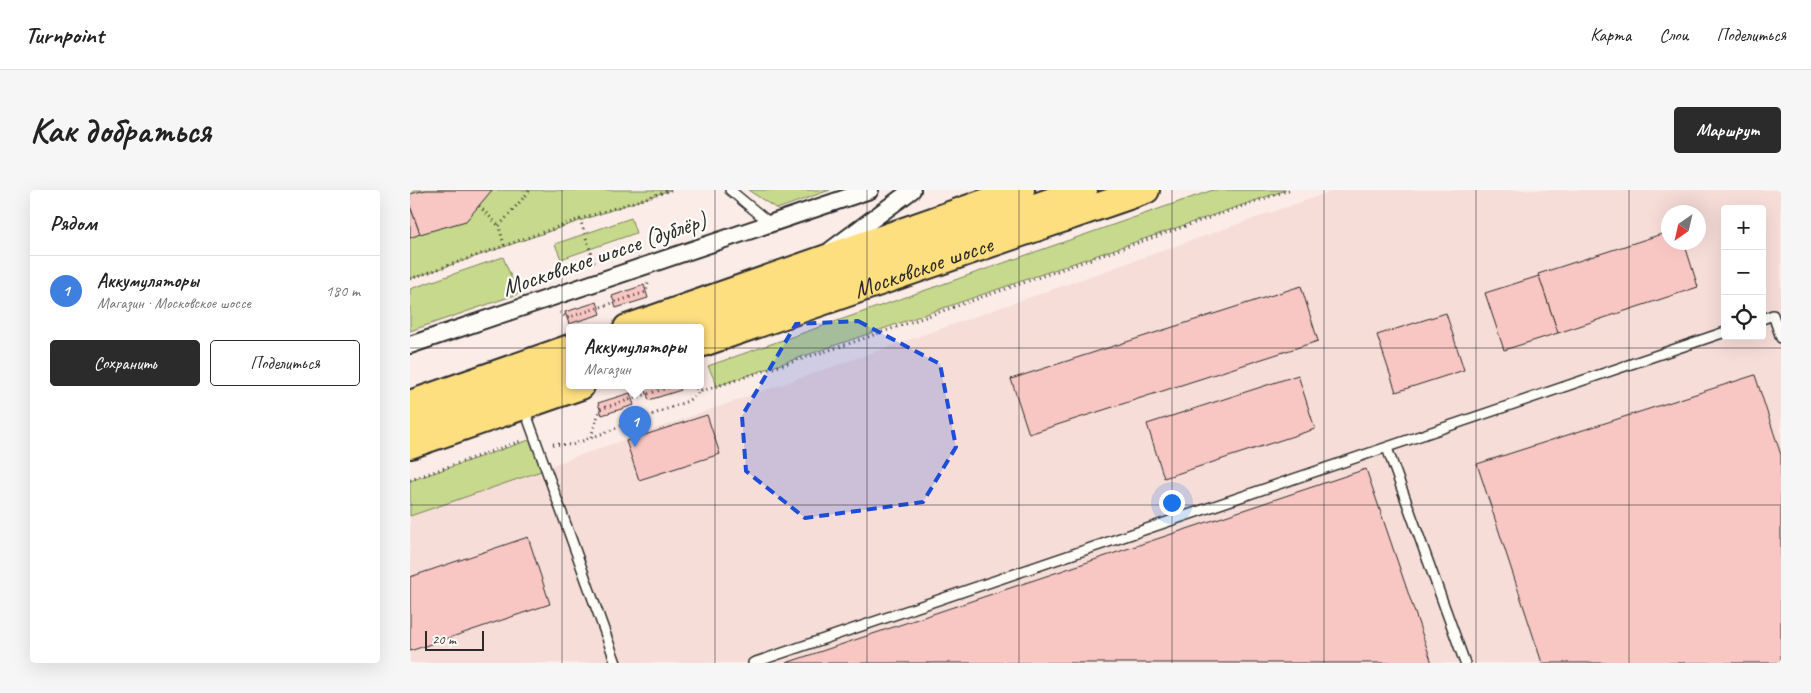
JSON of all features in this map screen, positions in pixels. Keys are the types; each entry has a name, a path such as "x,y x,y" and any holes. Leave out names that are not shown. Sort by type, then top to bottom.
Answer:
{"main road":[{"name":"Московское шоссе","path":"638,324 1021,190"},
{"name":"Московское шоссе","path":"698,324 1084,190"},
{"name":"Московское шоссе","path":"704,343 1146,190"},
{"path":"410,404 566,349"},
{"path":"410,445 520,396 566,370"},
{"path":"410,423 520,396 566,388"}],"street":[{"name":"Московское шоссе (дублёр)","path":"410,345 870,190"},
{"path":"757,304 912,190"}],"lane":[{"path":"730,190 771,224"},
{"path":"1766,318 1773,316 1781,338"},
{"path":"753,663 1721,333"},
{"path":"520,396 616,663"},
{"path":"1387,448 1465,663"}],"path":[{"path":"499,226 530,190"},
{"path":"410,279 580,219 671,190"},
{"path":"410,480 529,438 535,438 555,445 572,445 688,402 702,391 845,345 1289,190"},
{"path":"479,206 499,226 504,246"},
{"path":"580,219 599,280"},
{"path":"559,311 567,318 646,292"},
{"path":"591,437 600,409 663,389"},
{"path":"696,389 702,391"}],"highlighted area":[{"path":"858,321 940,364 956,447 923,502 805,518 746,471 742,416 796,324"}],"shaded area":[{"path":"1335,190 1781,190 1781,663 410,663 410,515"}],"green space":[{"path":"410,190 670,190 410,279"},
{"path":"748,190 830,190 777,209"},
{"path":"1213,190 1286,190 717,386 708,366"},
{"path":"631,218 636,233 561,259 555,244"},
{"path":"503,257 518,294 410,331 410,289"},
{"path":"535,438 547,469 410,516 410,481"}],"building":[{"path":"426,190 492,190 466,221 420,234 410,206 410,194"},
{"path":"410,206 420,234 410,238"},
{"path":"1661,234 1661,250 1686,250 1698,287 1558,333 1538,274"},
{"path":"1539,276 1558,333 1504,350 1485,293"},
{"path":"644,285 648,298 616,308 612,296"},
{"path":"1301,286 1318,341 1029,434 1011,379"},
{"path":"597,302 601,314 569,324 565,312"},
{"path":"1446,313 1464,370 1396,392 1377,335"},
{"path":"1298,375 1315,429 1164,478 1147,424"},
{"path":"1755,375 1781,455 1781,663 1542,663 1477,464"},
{"path":"645,389 681,390 649,400"},
{"path":"630,393 634,405 602,415 598,403"},
{"path":"707,415 720,454 639,480 626,441"},
{"path":"1366,469 1432,663 786,663"},
{"path":"528,537 550,604 410,651 410,577"}],"place":[{"name":"Аккумуляторы","path":"635,447"}]}
